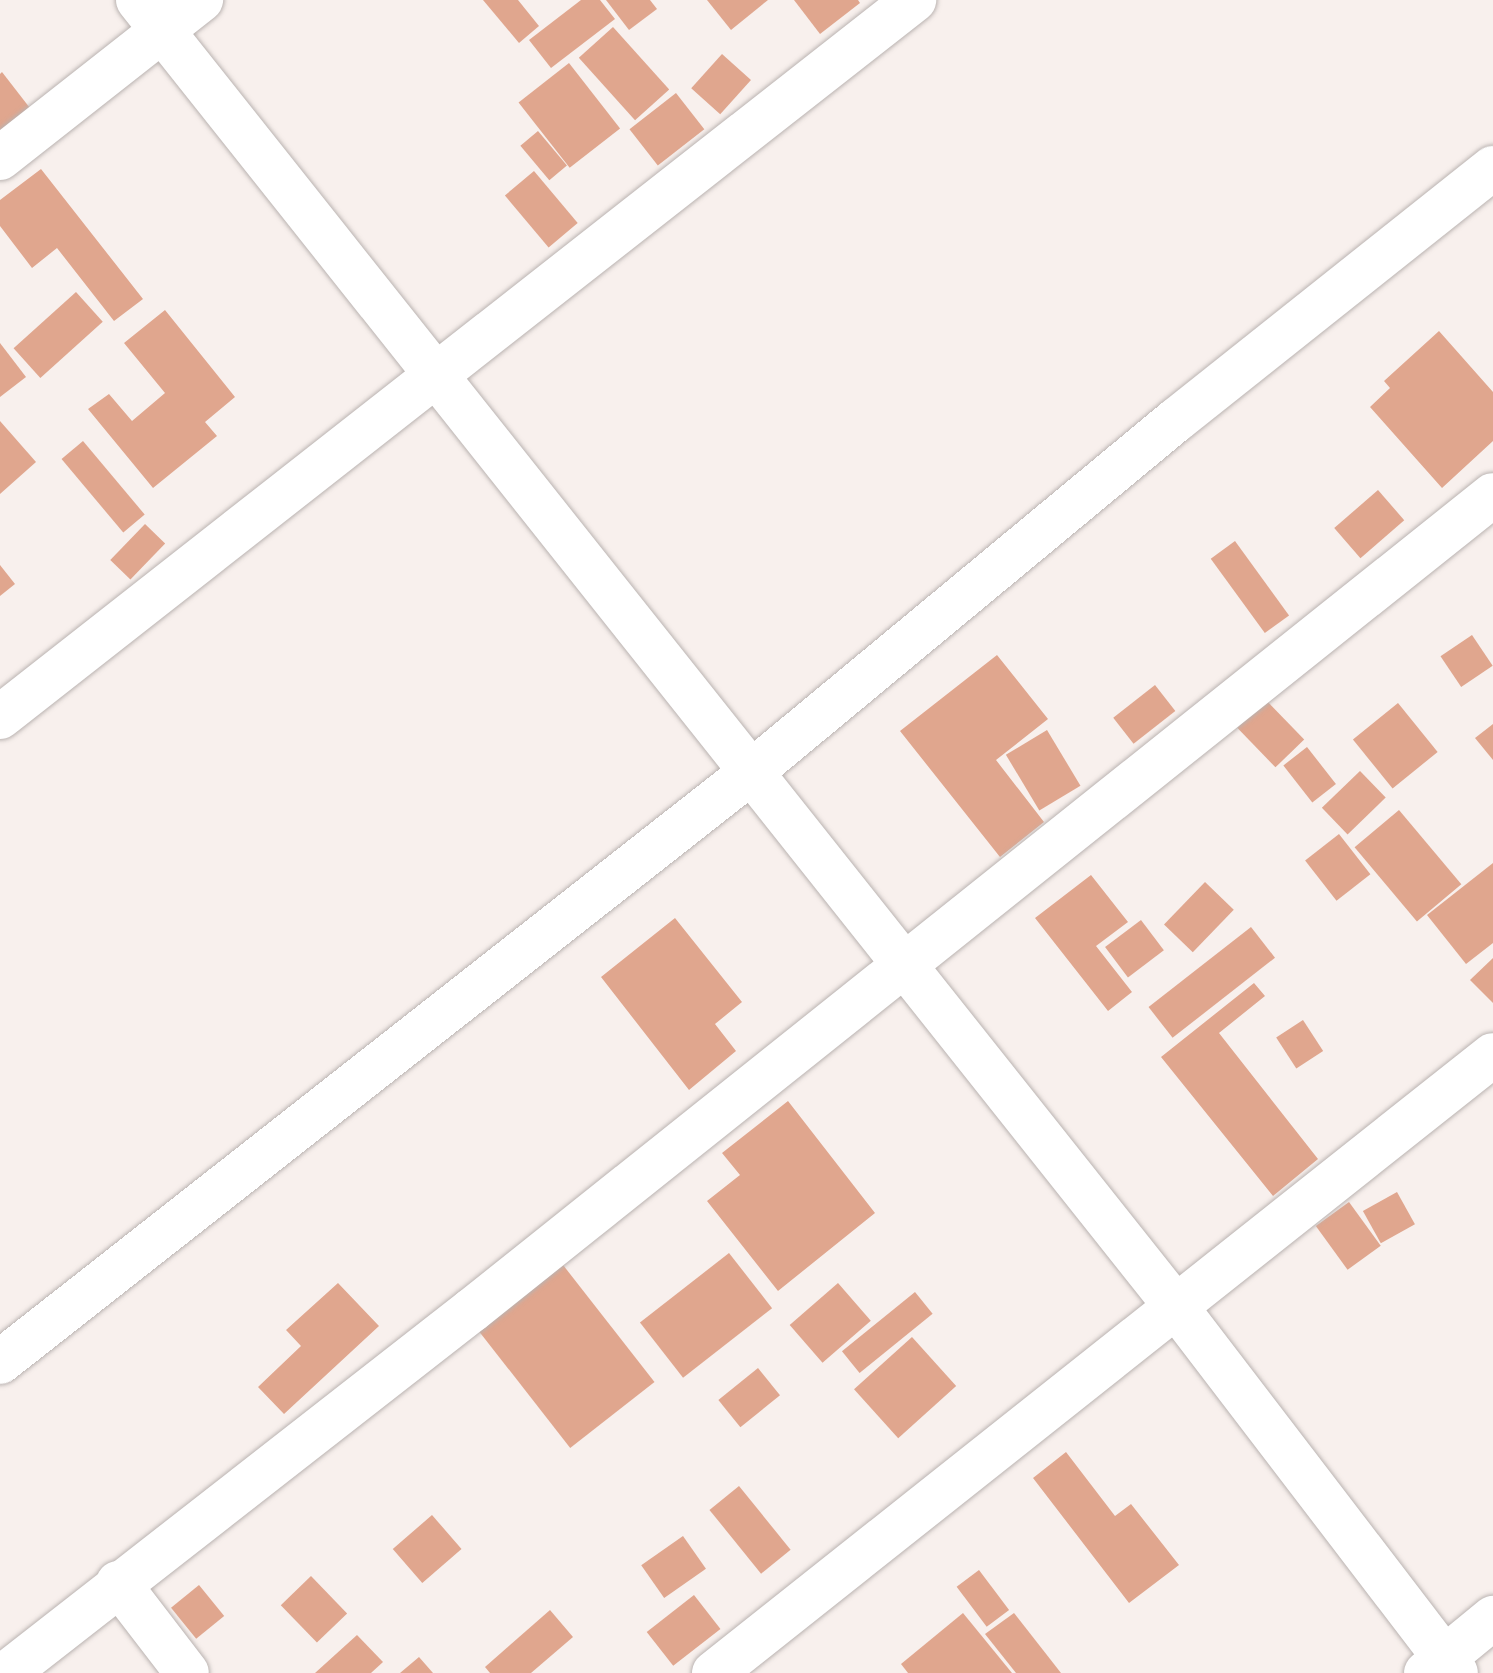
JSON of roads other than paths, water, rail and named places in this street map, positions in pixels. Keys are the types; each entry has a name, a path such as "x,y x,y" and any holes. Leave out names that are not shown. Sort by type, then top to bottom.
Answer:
{"street":[{"path":"0,158 150,15 201,0"},
{"path":"0,717 914,0"},
{"path":"150,15 432,376 1177,1308 1442,1668 1493,1618"},
{"path":"0,1362 750,773 1176,420 1493,168"},
{"path":"7,1673 118,1583 472,1310 1493,495"},
{"path":"714,1673 1493,1055"},
{"path":"118,1583 187,1673"}]}
